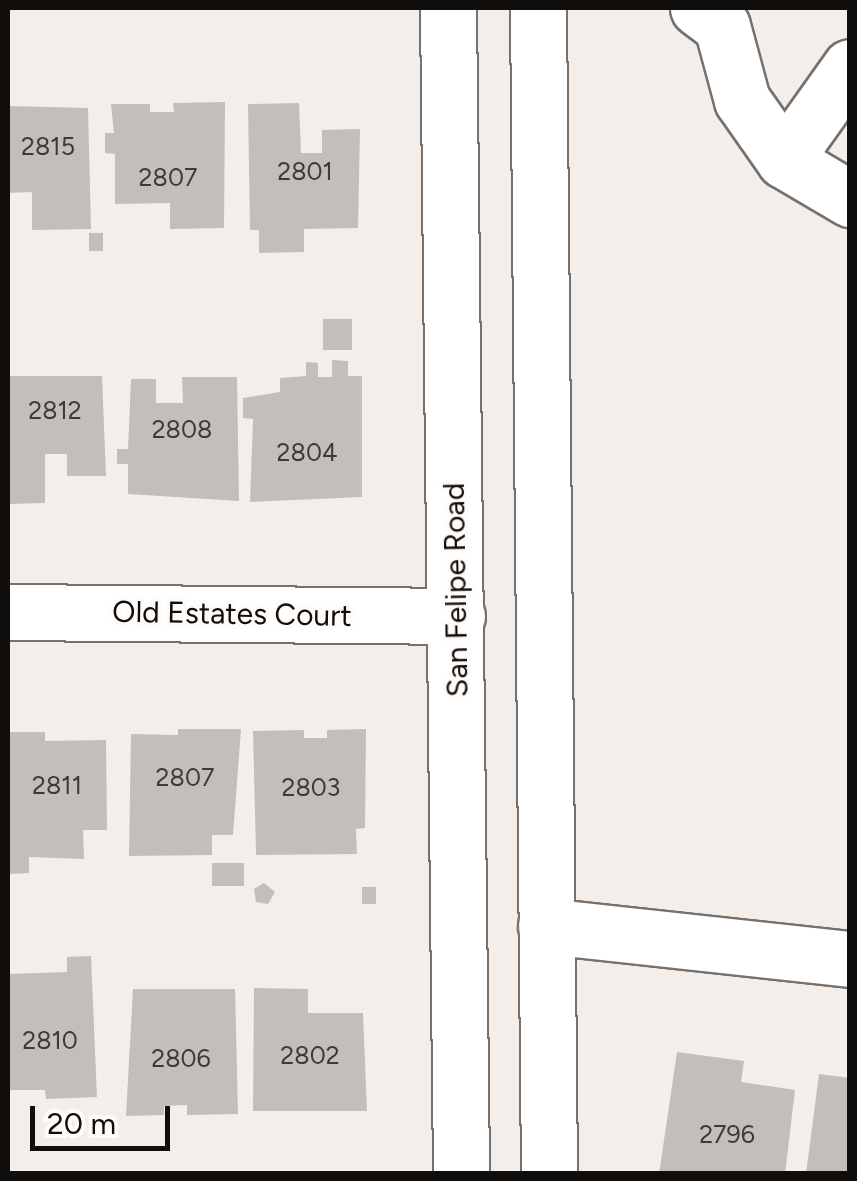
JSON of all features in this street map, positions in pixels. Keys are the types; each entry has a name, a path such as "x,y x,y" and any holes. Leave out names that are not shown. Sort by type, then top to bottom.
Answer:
{"street":[{"name":"San Felipe Road","path":"448,8 461,1174"},
{"path":"538,8 549,1174"},
{"path":"698,8 722,26 742,100 784,160 850,199"},
{"path":"784,160 850,67"},
{"name":"Old Estates Court","path":"8,612 457,616"},
{"path":"546,926 850,959"}],"building":[{"path":"225,102 224,228 170,229 170,203 115,204 115,154 105,153 105,133 114,133 111,104 150,104 150,112 174,112 173,103"},
{"path":"299,103 301,153 322,153 322,130 360,129 358,228 304,229 304,252 259,253 259,230 250,230 248,104"},
{"path":"8,106 88,108 91,229 32,230 32,192 8,193"},
{"path":"89,233 103,233 103,251 89,251"},
{"path":"323,319 352,319 352,350 323,350"},
{"path":"332,360 348,361 348,376 362,376 362,497 250,502 253,419 243,418 243,398 280,392 280,378 306,376 306,362 318,363 318,377 332,377"},
{"path":"8,376 102,376 106,476 67,476 67,454 45,454 45,503 8,504"},
{"path":"182,377 237,377 239,501 128,494 128,464 117,464 117,449 128,449 131,379 156,379 156,403 183,403"},
{"path":"178,729 241,729 233,835 212,835 212,855 129,856 131,734 178,735"},
{"path":"366,729 365,828 356,829 357,854 256,855 253,731 304,730 304,738 327,738 327,730"},
{"path":"8,732 45,732 45,741 106,740 107,830 83,830 84,859 29,857 29,873 8,874"},
{"path":"212,863 244,863 244,886 212,886"},
{"path":"264,883 275,892 268,904 256,902 254,889"},
{"path":"362,887 376,887 376,904 362,904"},
{"path":"91,956 97,1097 46,1099 45,1090 8,1090 8,974 67,972 67,957"},
{"path":"254,988 308,989 308,1013 363,1013 367,1111 253,1111"},
{"path":"133,989 235,989 238,1114 187,1115 187,1105 164,1106 164,1115 126,1116"},
{"path":"677,1052 744,1061 741,1082 795,1090 785,1174 659,1174"},
{"path":"819,1074 850,1078 850,1174 806,1174"}]}
